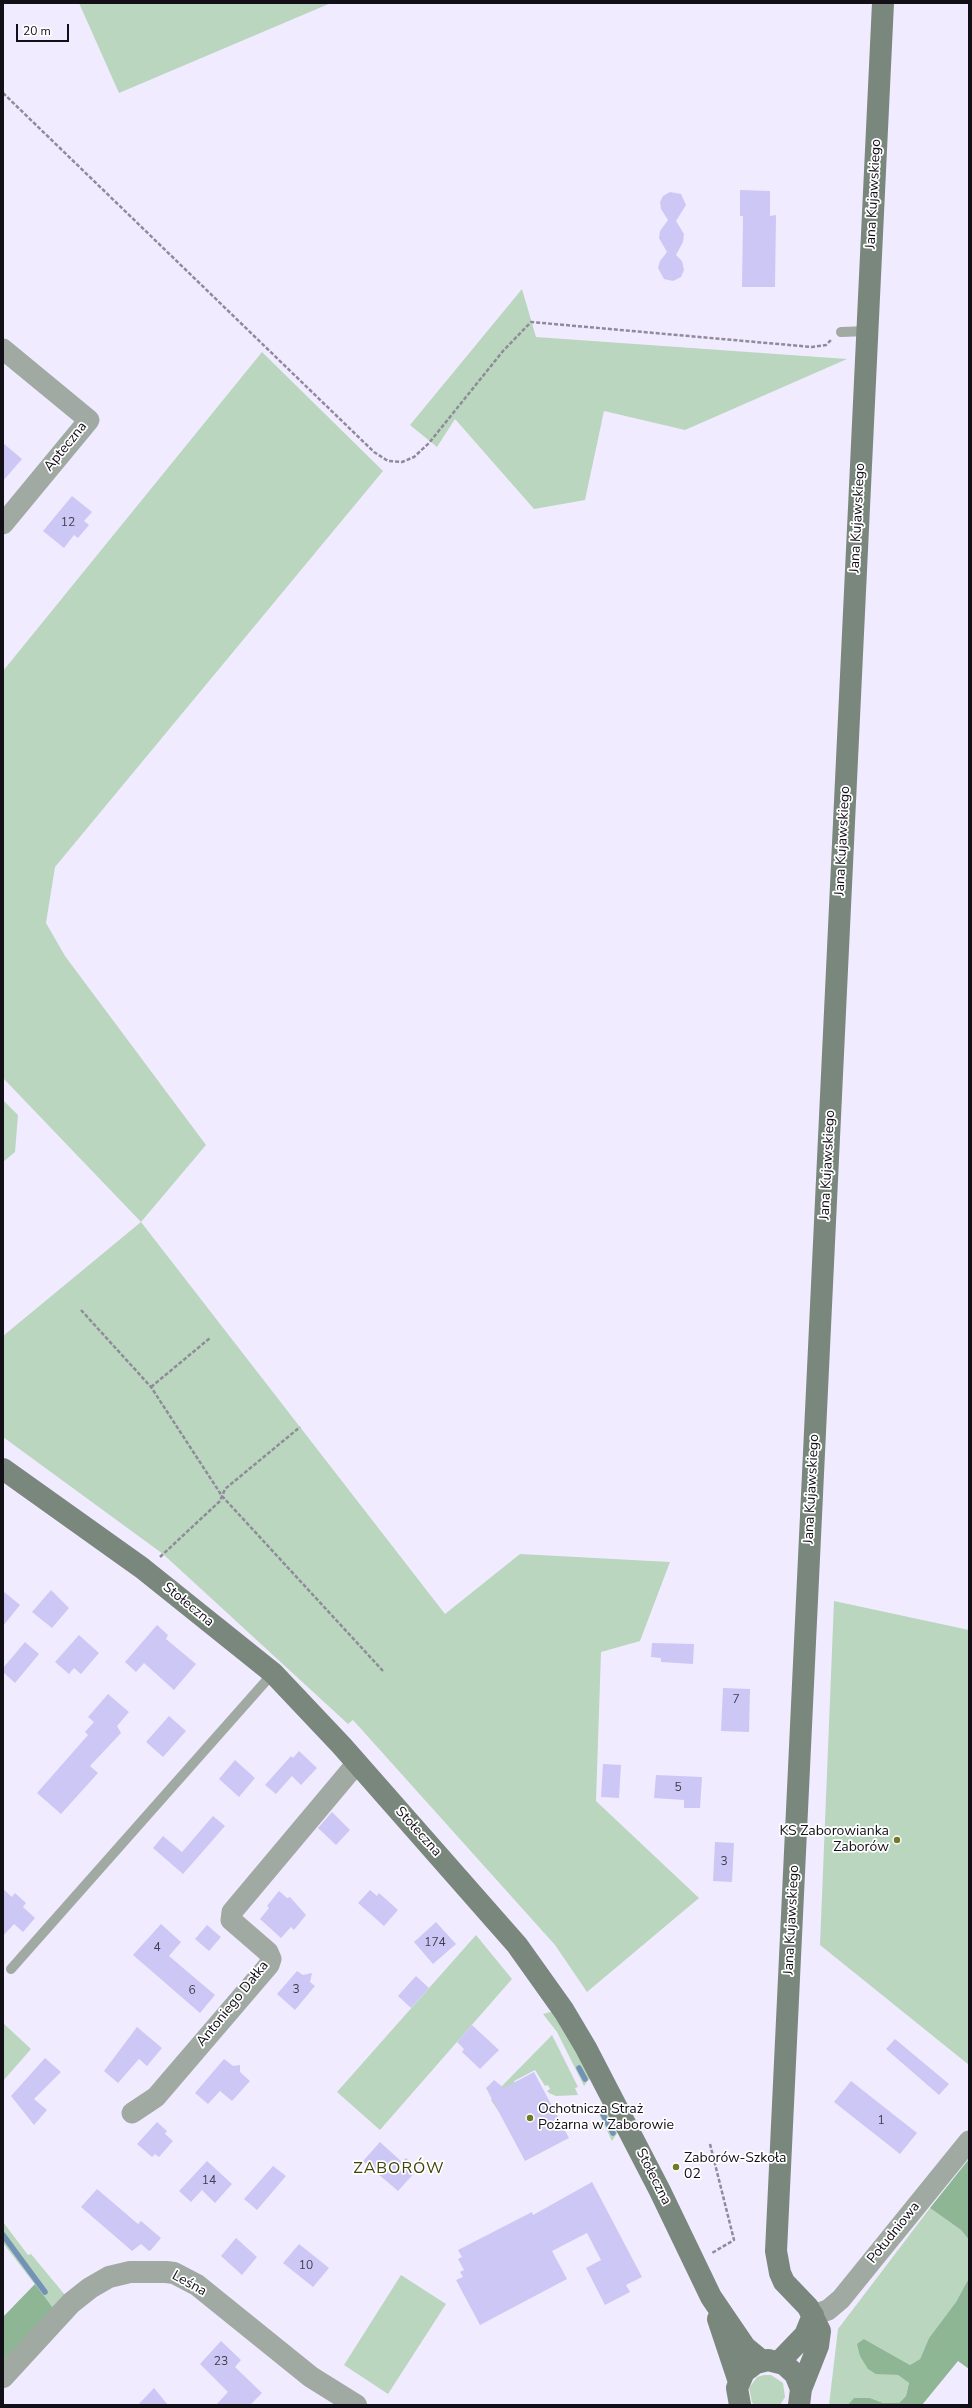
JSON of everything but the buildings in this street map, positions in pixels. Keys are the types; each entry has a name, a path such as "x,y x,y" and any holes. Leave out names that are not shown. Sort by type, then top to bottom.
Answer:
{"main road":[{"name":"Jana Kujawskiego","path":"799,2401 819,2339 820,2331 813,2315 784,2282 780,2273 776,2251 883,3"},
{"name":"Stołeczna","path":"3,1469 142,1568 273,1673 357,1763 517,1945 564,2011 660,2191 711,2297 746,2347 770,2362 792,2371 799,2401"},
{"name":"Stołeczna","path":"711,2297 736,2397"},
{"path":"736,2397 749,2367 770,2362 805,2335 813,2315"}],"street":[{"name":"Apteczna","path":"3,349 89,420 3,524"},
{"name":"Antoniego Dałka","path":"132,2113 156,2097 269,1965 271,1959 268,1952 231,1920 232,1912 357,1763"},
{"name":"Południowa","path":"813,2315 828,2310 841,2299 969,2141"},
{"name":"Leśna","path":"3,2377 71,2303 90,2288 109,2277 130,2272 166,2272 197,2285 311,2376 356,2405"}],"lane":[{"path":"841,332 868,331"},
{"path":"11,1969 273,1673"}],"path":[{"path":"3,93 374,452 388,461 402,462 414,457 429,443 503,351 531,322 812,347 826,345 841,332"},
{"path":"81,1310 151,1387 222,1496 383,1671"},
{"path":"151,1387 210,1338"},
{"path":"159,1557 220,1501 225,1488 300,1427"},
{"path":"710,2144 734,2240 712,2254"}],"green space":[{"path":"79,3 331,3 119,93"},
{"path":"522,289 536,337 847,359 685,430 604,411 585,500 534,509 455,419 437,447 410,425"},
{"path":"262,352 383,471 55,867 46,923 65,956 206,1145 141,1222 3,1078 3,671"},
{"path":"3,1100 18,1115 15,1152 3,1162"},
{"path":"141,1222 445,1614 520,1554 670,1562 640,1641 601,1652 596,1801 699,1898 587,1992 555,1945 353,1720 348,1724 163,1554 3,1437 3,1336"},
{"name":"KS Zaborowianka Zaborów","path":"834,1601 969,1630 969,2065 820,1945"},
{"path":"476,1935 512,1979 380,2130 337,2092"},
{"path":"550,2012 554,2014 570,2039 590,2078 584,2086 557,2032 543,2014"},
{"path":"3,2023 31,2049 3,2081"},
{"path":"552,2035 578,2087 575,2088 578,2095 556,2096 549,2093 547,2091 550,2089 548,2085 545,2086 535,2070 514,2081 521,2095 499,2112 491,2100 502,2086"},
{"path":"600,2105 606,2107 618,2132 612,2141 595,2106"},
{"path":"969,2159 969,2240 961,2230 930,2208"},
{"path":"930,2208 961,2230 969,2240 969,2278 956,2302 929,2338 920,2359 910,2365 864,2339 888,2374 898,2375 909,2383 906,2396 899,2403 883,2403 870,2398 848,2405 829,2405 838,2329"},
{"path":"3,2222 28,2255 31,2254 65,2295 53,2308 3,2243"},
{"path":"401,2275 446,2304 388,2394 344,2365"},
{"path":"969,2278 969,2369 958,2361 922,2405 848,2405 854,2398 870,2398 883,2403 899,2403 906,2396 909,2383 898,2375 876,2374 868,2369 860,2356 857,2344 864,2339 910,2365 920,2359 929,2338 956,2302"},
{"path":"35,2284 53,2308 3,2361 3,2317"},
{"path":"771,2375 783,2383 785,2397 780,2405 754,2405 752,2402 749,2388 757,2377"}],"waterway":[{"path":"579,2068 585,2079"},
{"path":"600,2109 613,2133"},
{"path":"3,2235 45,2292"}],"place":[{"name":"KS Zaborowianka Zaborów","path":"897,1840"},
{"name":"Ochotnicza Straż Pożarna w Zaborowie","path":"530,2118"},
{"name":"Zaborów-Szkoła 02","path":"676,2167"}],"district":[{"name":"ZABORÓW","path":"399,2169"}]}
